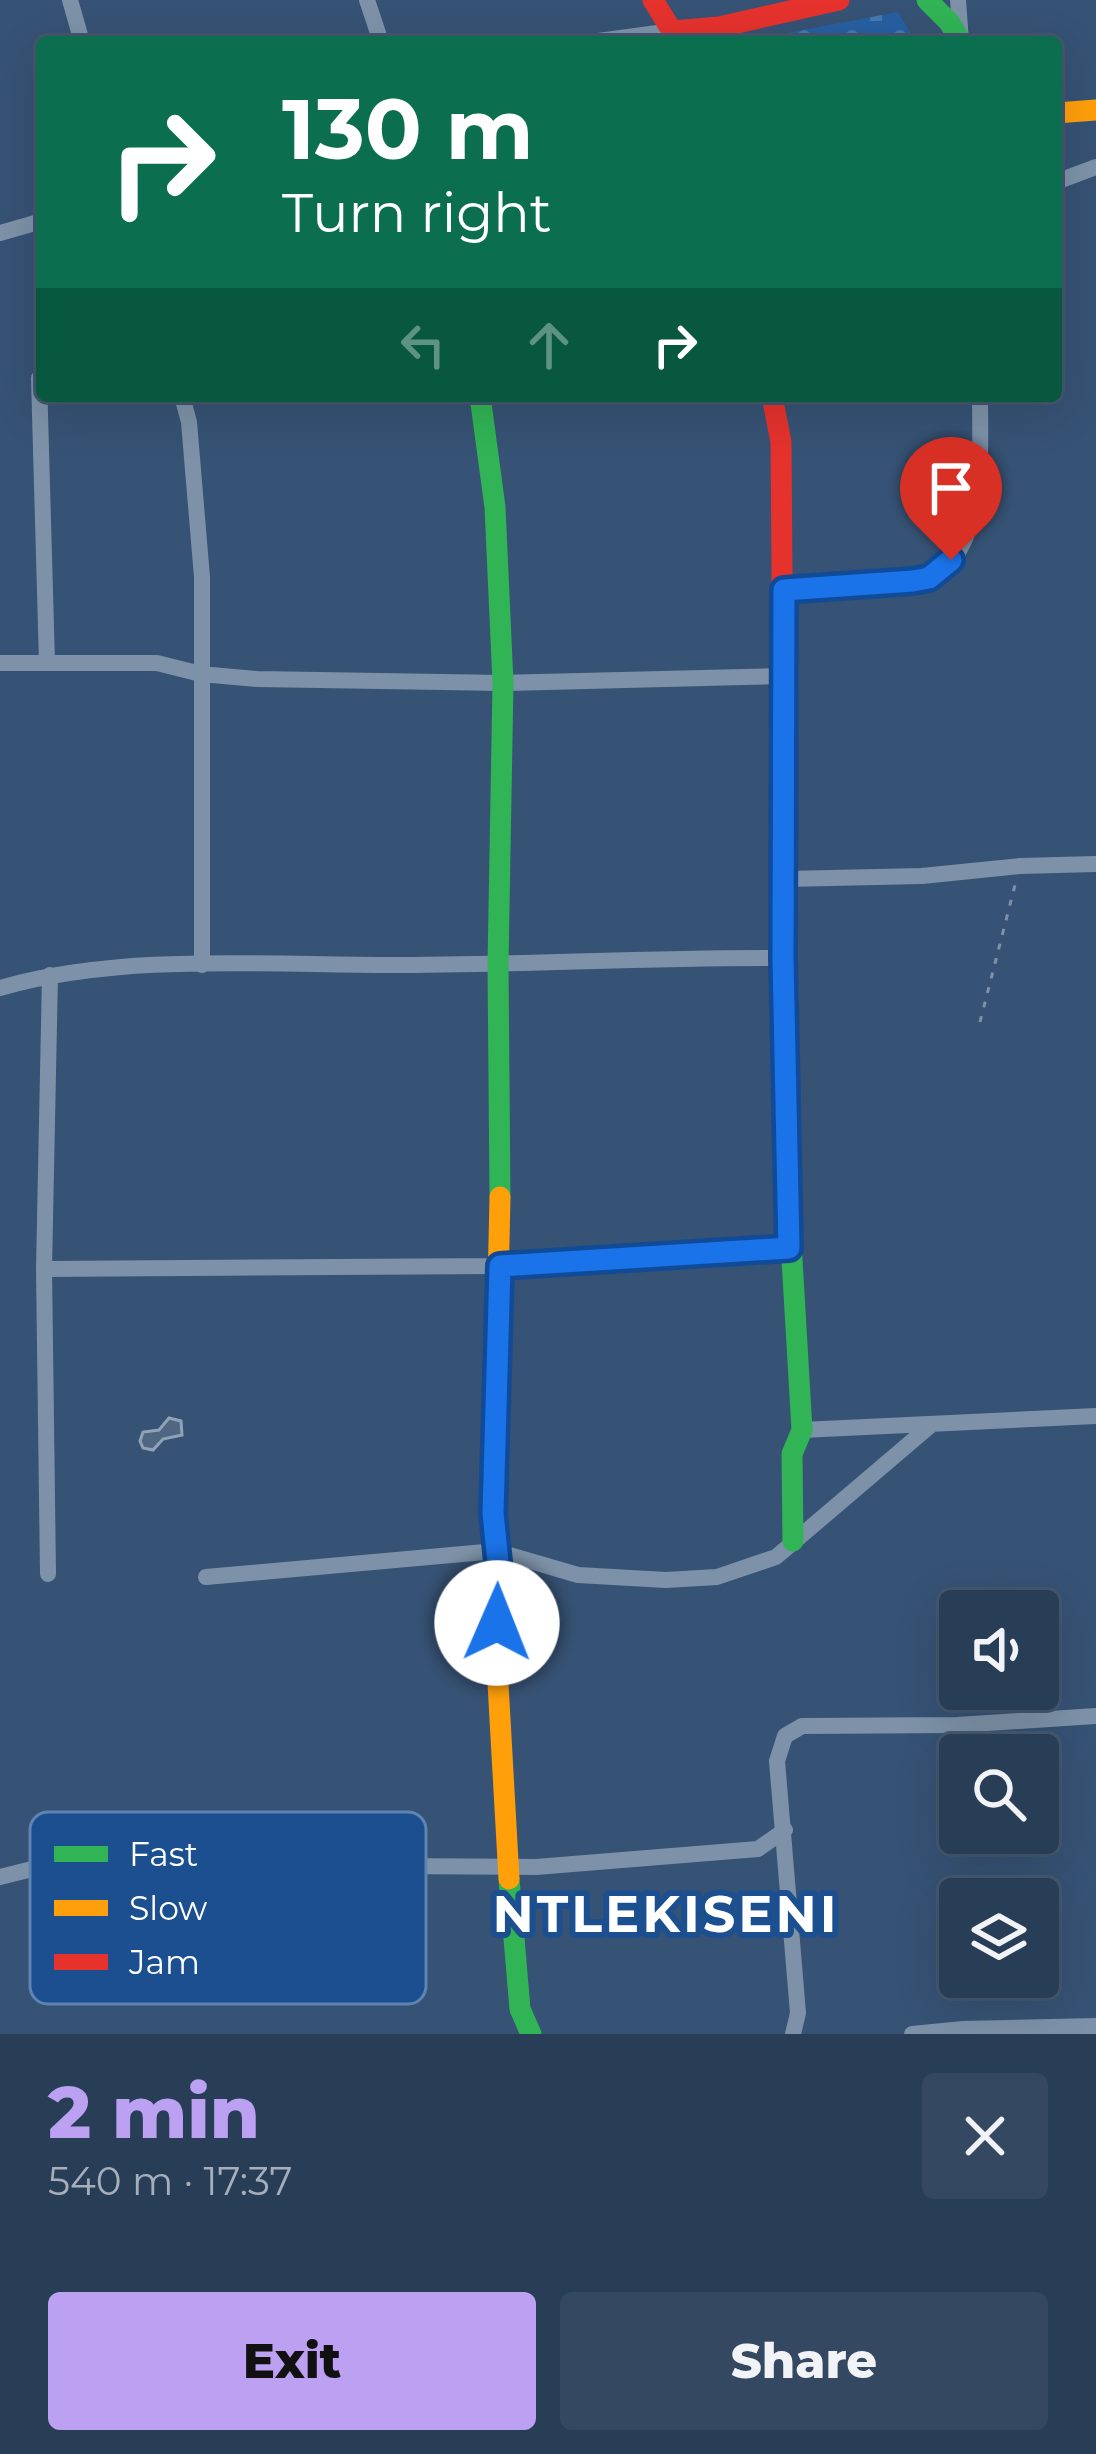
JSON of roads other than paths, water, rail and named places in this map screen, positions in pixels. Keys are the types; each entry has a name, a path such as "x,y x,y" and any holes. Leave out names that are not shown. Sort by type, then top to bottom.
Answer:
{"street":[{"path":"70,0 80,36"},
{"path":"367,0 379,36"},
{"path":"652,0 680,35 838,0"},
{"path":"927,0 957,36"},
{"path":"958,0 961,36"},
{"path":"1062,113 1096,110"},
{"path":"1062,180 1096,167"},
{"path":"0,233 36,223"},
{"path":"40,402 47,662"},
{"path":"184,402 202,578 202,965"},
{"path":"481,402 494,491 503,683 500,1266 493,1513 496,1648 518,1994 531,2034"},
{"path":"773,402 781,442 784,590 783,958 789,1248 802,1430 792,1447 798,1508 794,1541"},
{"path":"784,590 913,581 942,570 966,535 977,495 980,402"},
{"path":"0,663 157,663 201,674 257,679 503,683 784,676"},
{"path":"785,879 922,876 1096,864"},
{"path":"0,988 50,975 202,965 783,958"},
{"path":"48,1574 44,1269 50,975"},
{"path":"44,1269 500,1266 789,1248"},
{"path":"802,1430 1096,1416"},
{"path":"206,1577 496,1551 578,1575 717,1577 776,1557 931,1425"},
{"path":"793,2034 799,2013 778,1751 785,1736 802,1726 957,1725 1096,1716"},
{"path":"426,1866 510,1866 758,1849 784,1830"},
{"path":"0,1877 30,1870"},
{"path":"912,2034 1096,2026"}],"district":[{"name":"NTLEKISENI","path":"666,1914"}]}
